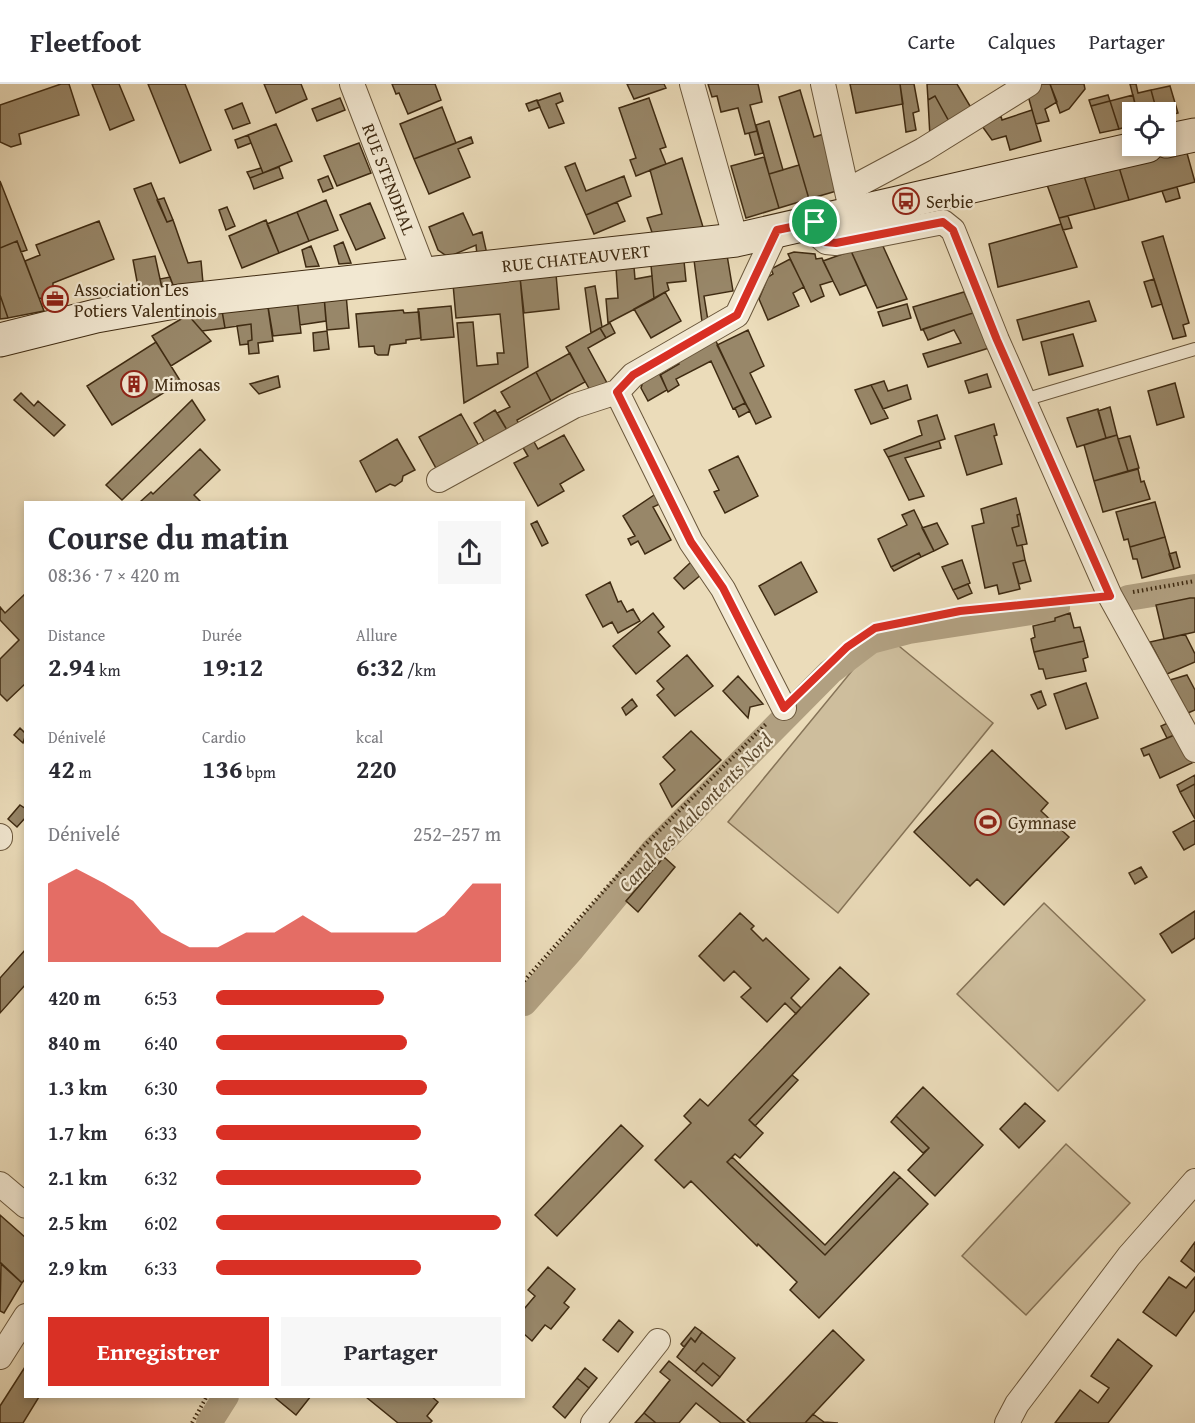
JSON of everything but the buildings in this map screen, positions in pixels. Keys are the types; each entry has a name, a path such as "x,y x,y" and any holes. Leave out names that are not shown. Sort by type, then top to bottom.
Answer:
{"street":[{"name":"RUE STENDHAL","path":"352,84 425,274"},
{"path":"692,84 736,240"},
{"path":"823,84 850,201 923,150 1029,84"},
{"path":"1176,139 1195,135"},
{"name":"RUE CHATEAUVERT","path":"0,340 96,316 180,302 736,240 815,222 850,201 1122,151"},
{"path":"815,222 819,236 826,242 836,243 943,222 953,230 1024,400 1113,601 1195,750"},
{"path":"440,480 574,405 617,392 633,375 737,315 777,230"},
{"path":"617,392 691,542 723,588 784,708"},
{"path":"1007,1423 1017,1404 1129,1256 1195,1181"},
{"path":"0,1184 24,1204"},
{"path":"0,1357 24,1319"},
{"path":"593,1423 658,1341"}],"lane":[{"path":"1024,400 1195,349"}],"path":[{"path":"525,980 666,822 847,647 875,628 960,611 1113,601 1195,581"},
{"path":"192,1423 206,1398"}],"shaded area":[{"path":"883,633 993,723 838,913 728,822"},
{"path":"1044,903 1145,1000 1058,1091 957,994"},
{"path":"1066,1144 1130,1203 1026,1315 962,1256"}],"waterway":[{"name":"Canal des Malcontents Nord","path":"1128,598 1195,587"},
{"name":"Canal des Malcontents Nord","path":"525,1002 653,851 830,672 871,641 909,631 1057,608"},
{"name":"Canal des Malcontents Nord","path":"209,1423 225,1398"}],"place":[{"name":"Serbie","path":"906,201"},
{"name":"Association Les Potiers Valentinois","path":"55,299"},
{"name":"Mimosas","path":"134,384"},
{"name":"Gymnase","path":"988,822"}],"route":[{"path":"815,222 819,236 826,242 836,243 943,222 953,230 997,340 1110,596 960,611 875,628 847,647 784,708 723,588 691,542 617,392 633,375 737,315 777,230 815,222"}]}
